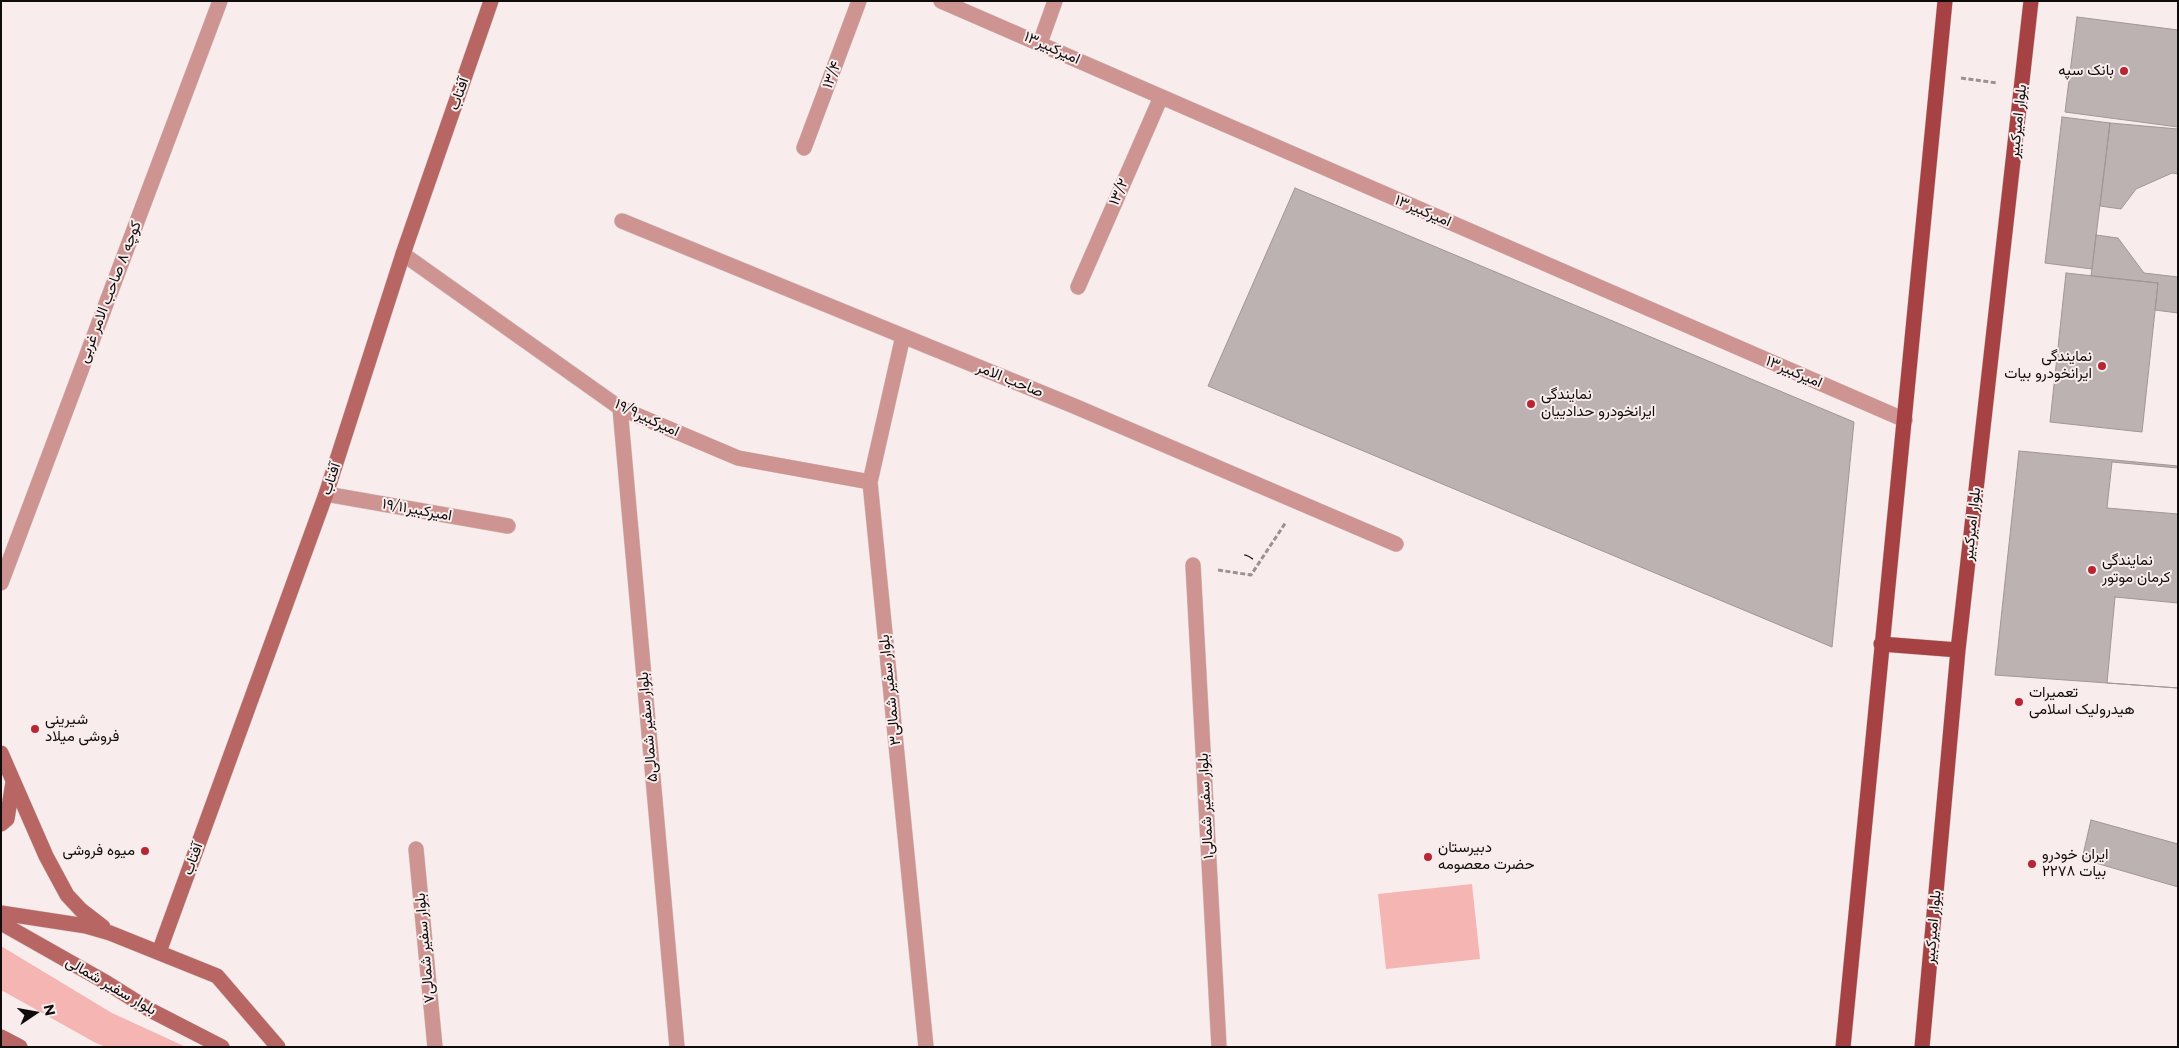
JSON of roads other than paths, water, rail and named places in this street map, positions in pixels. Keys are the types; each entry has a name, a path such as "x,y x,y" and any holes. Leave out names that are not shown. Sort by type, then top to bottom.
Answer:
{"main road":[{"path":"1843,1047 1881,644 1946,1"},
{"name":"بلوار امیرکبیر","path":"1922,1047 1958,650 2031,1"},
{"path":"1881,644 1958,650"}],"street":[{"name":"کوچه ۸ صاحب الامر غربی","path":"1,583 220,1"},
{"name":"آفتاب","path":"159,952 326,494 403,254 491,1"},
{"name":"۱۳/۴","path":"804,148 860,1"},
{"name":"امیرکبیر۱۳","path":"941,1 1905,420"},
{"path":"1040,43 1055,1"},
{"name":"۱۳/۲","path":"1078,286 1161,97"},
{"name":"صاحب الامر","path":"622,221 1074,406 1396,544"},
{"name":"امیرکبیر۱۹/۹","path":"403,254 620,408 738,458 870,482"},
{"name":"بلوار سفیر شمالی۳","path":"903,336 870,482 926,1047"},
{"name":"بلوار سفیر شمالی۵","path":"620,408 677,1047"},
{"name":"امیرکبیر۱۹/۱۱","path":"326,494 508,526"},
{"name":"بلوار سفیر شمالی۱","path":"1193,565 1219,1047"},
{"path":"1,753 46,856 67,895 81,910 110,933"},
{"path":"1,824 7,819 14,782"},
{"name":"بلوار سفیر شمالی۷","path":"416,850 435,1047"},
{"path":"1,912 59,920 110,933 217,976 278,1047"},
{"name":"بلوار سفیر شمالی","path":"1,923 107,983 150,1010 222,1047"},
{"path":"1,1037 20,1047"}],"place":[{"name":"بانک سپه","path":"2124,71"},
{"name":"نمایندگی ایرانخودرو بیات","path":"2102,366"},
{"name":"نمایندگی ایرانخودرو حدادییان","path":"1531,404"},
{"name":"نمایندگی کرمان موتور","path":"2092,570"},
{"name":"تعمیرات هیدرولیک اسلامی","path":"2019,702"},
{"name":"شیرینی فروشی میلاد","path":"35,729"},
{"name":"میوه فروشی","path":"145,851"},
{"name":"دبیرستان حضرت معصومه","path":"1428,857"},
{"name":"ايران خودرو بیات ۲۲۷۸","path":"2032,864"}]}
